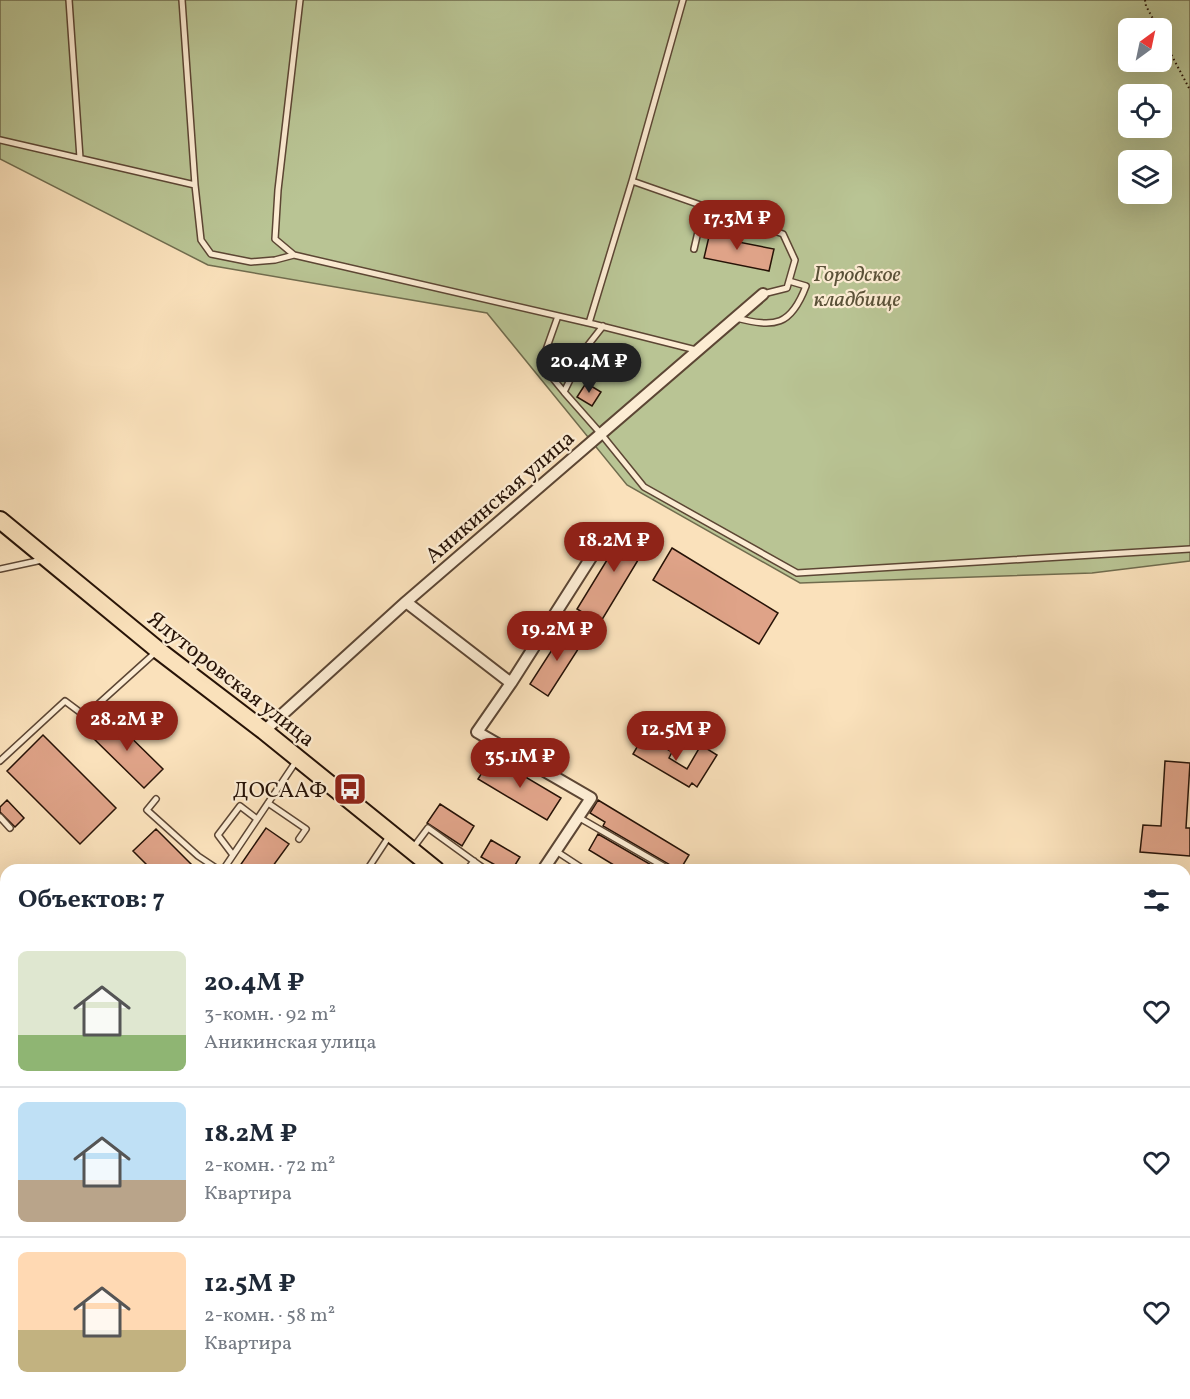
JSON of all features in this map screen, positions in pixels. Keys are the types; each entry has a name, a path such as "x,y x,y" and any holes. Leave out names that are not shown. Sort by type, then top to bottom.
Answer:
{"main road":[{"name":"Ялуторовская улица","path":"0,520 158,650 264,731 428,864"}],"street":[{"name":"Аникинская улица","path":"264,731 406,602 763,294"},
{"path":"547,864 591,798 477,732 599,545"},
{"path":"406,602 511,683"}],"lane":[{"path":"69,0 80,158"},
{"path":"182,0 201,240 211,254 251,262 275,260 294,255 603,326 698,351"},
{"path":"294,255 276,239 278,190 300,0"},
{"path":"589,323 683,0"},
{"path":"0,140 195,185"},
{"path":"632,181 783,234 795,260 787,288 763,294"},
{"path":"694,249 704,206"},
{"path":"736,318 762,325 789,317 800,303 806,286 789,281"},
{"path":"558,316 541,364 644,487 797,573 1190,549"},
{"path":"564,392 585,349 603,326"},
{"path":"0,569 47,559"},
{"path":"0,761 65,701 85,716 158,650"},
{"path":"226,864 298,758"},
{"path":"156,799 147,810 198,856 211,864"},
{"path":"268,803 306,829 299,839"},
{"path":"233,855 218,835 240,806 257,819"},
{"path":"0,817 10,828"},
{"path":"578,817 660,864"},
{"path":"411,850 428,828 478,864"},
{"path":"371,864 391,833"},
{"path":"556,851 576,864"}],"path":[{"path":"1145,0 1153,18"},
{"path":"1172,56 1190,90"}],"green space":[{"name":"Городское кладбище","path":"0,0 1190,0 1190,561 1092,573 800,583 627,485 487,313 208,265 0,159"}],"building":[{"path":"711,228 735,234 733,241 774,249 769,271 704,258"},
{"path":"586,383 601,392 592,406 577,397"},
{"path":"629,524 652,537 600,623 577,609"},
{"path":"672,548 778,613 759,644 653,580"},
{"path":"566,628 584,640 548,696 530,684"},
{"path":"109,716 163,769 144,788 90,735"},
{"path":"43,735 116,808 80,844 7,771"},
{"path":"644,735 672,752 669,758 687,769 701,745 717,755 697,787 692,783 689,787 633,754"},
{"path":"492,757 561,798 547,820 478,779"},
{"path":"1165,761 1190,763 1186,828 1190,828 1190,856 1140,852 1143,825 1161,826"},
{"path":"7,800 24,818 15,827 0,812 0,807"},
{"path":"598,800 689,855 684,864 669,864 603,826 605,822 590,813"},
{"path":"440,804 474,826 462,846 427,823"},
{"path":"266,828 289,844 274,864 241,864"},
{"path":"156,829 191,864 146,864 133,851"},
{"path":"598,834 650,864 612,864 589,850"},
{"path":"491,840 520,857 516,864 493,864 481,857"}],"place":[{"name":"ДОСААФ","path":"350,789"}]}
